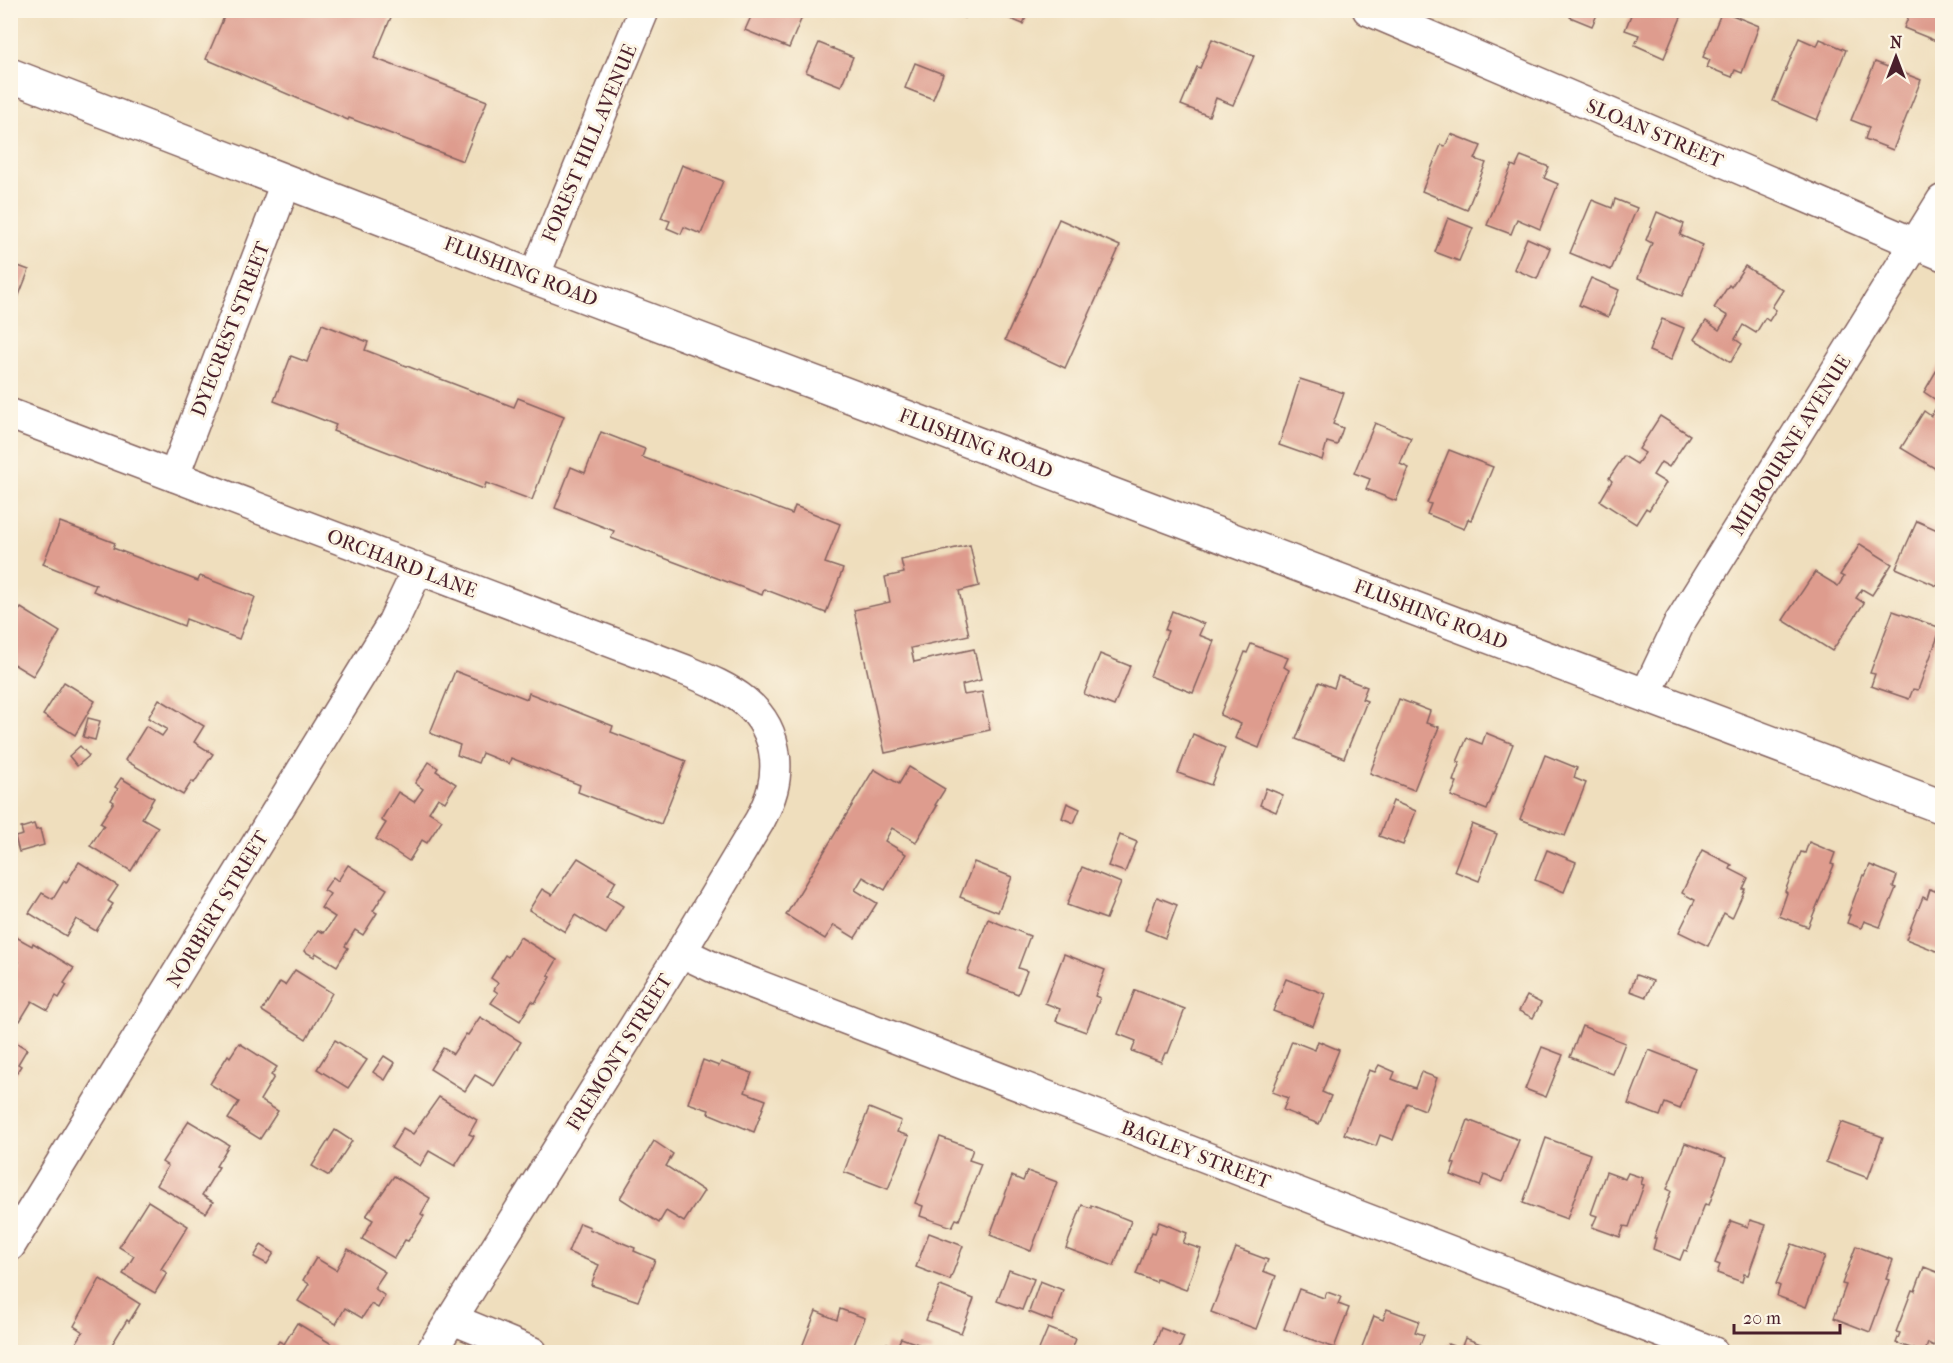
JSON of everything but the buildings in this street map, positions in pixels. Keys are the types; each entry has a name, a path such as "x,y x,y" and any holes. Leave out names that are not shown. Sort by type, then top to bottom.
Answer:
{"main road":[{"name":"FLUSHING ROAD","path":"10,75 534,277 1942,807"}],"street":[{"name":"FOREST HILL AVENUE","path":"534,277 644,10"},
{"name":"SLOAN STREET","path":"1368,10 1929,249"},
{"name":"DYECREST STREET","path":"174,476 286,182"},
{"name":"MILBOURNE AVENUE","path":"1646,694 1680,622 1929,249 1942,200"},
{"name":"ORCHARD LANE","path":"12,420 174,476 721,686 746,702 755,711 763,720 772,740"},
{"name":"NORBERT STREET","path":"10,1246 393,622 418,569"},
{"name":"FREMONT STREET","path":"431,1353 681,952 771,799 776,769 772,740"},
{"name":"BAGLEY STREET","path":"681,952 732,975 1713,1353"},
{"path":"452,1319 532,1353"}]}
